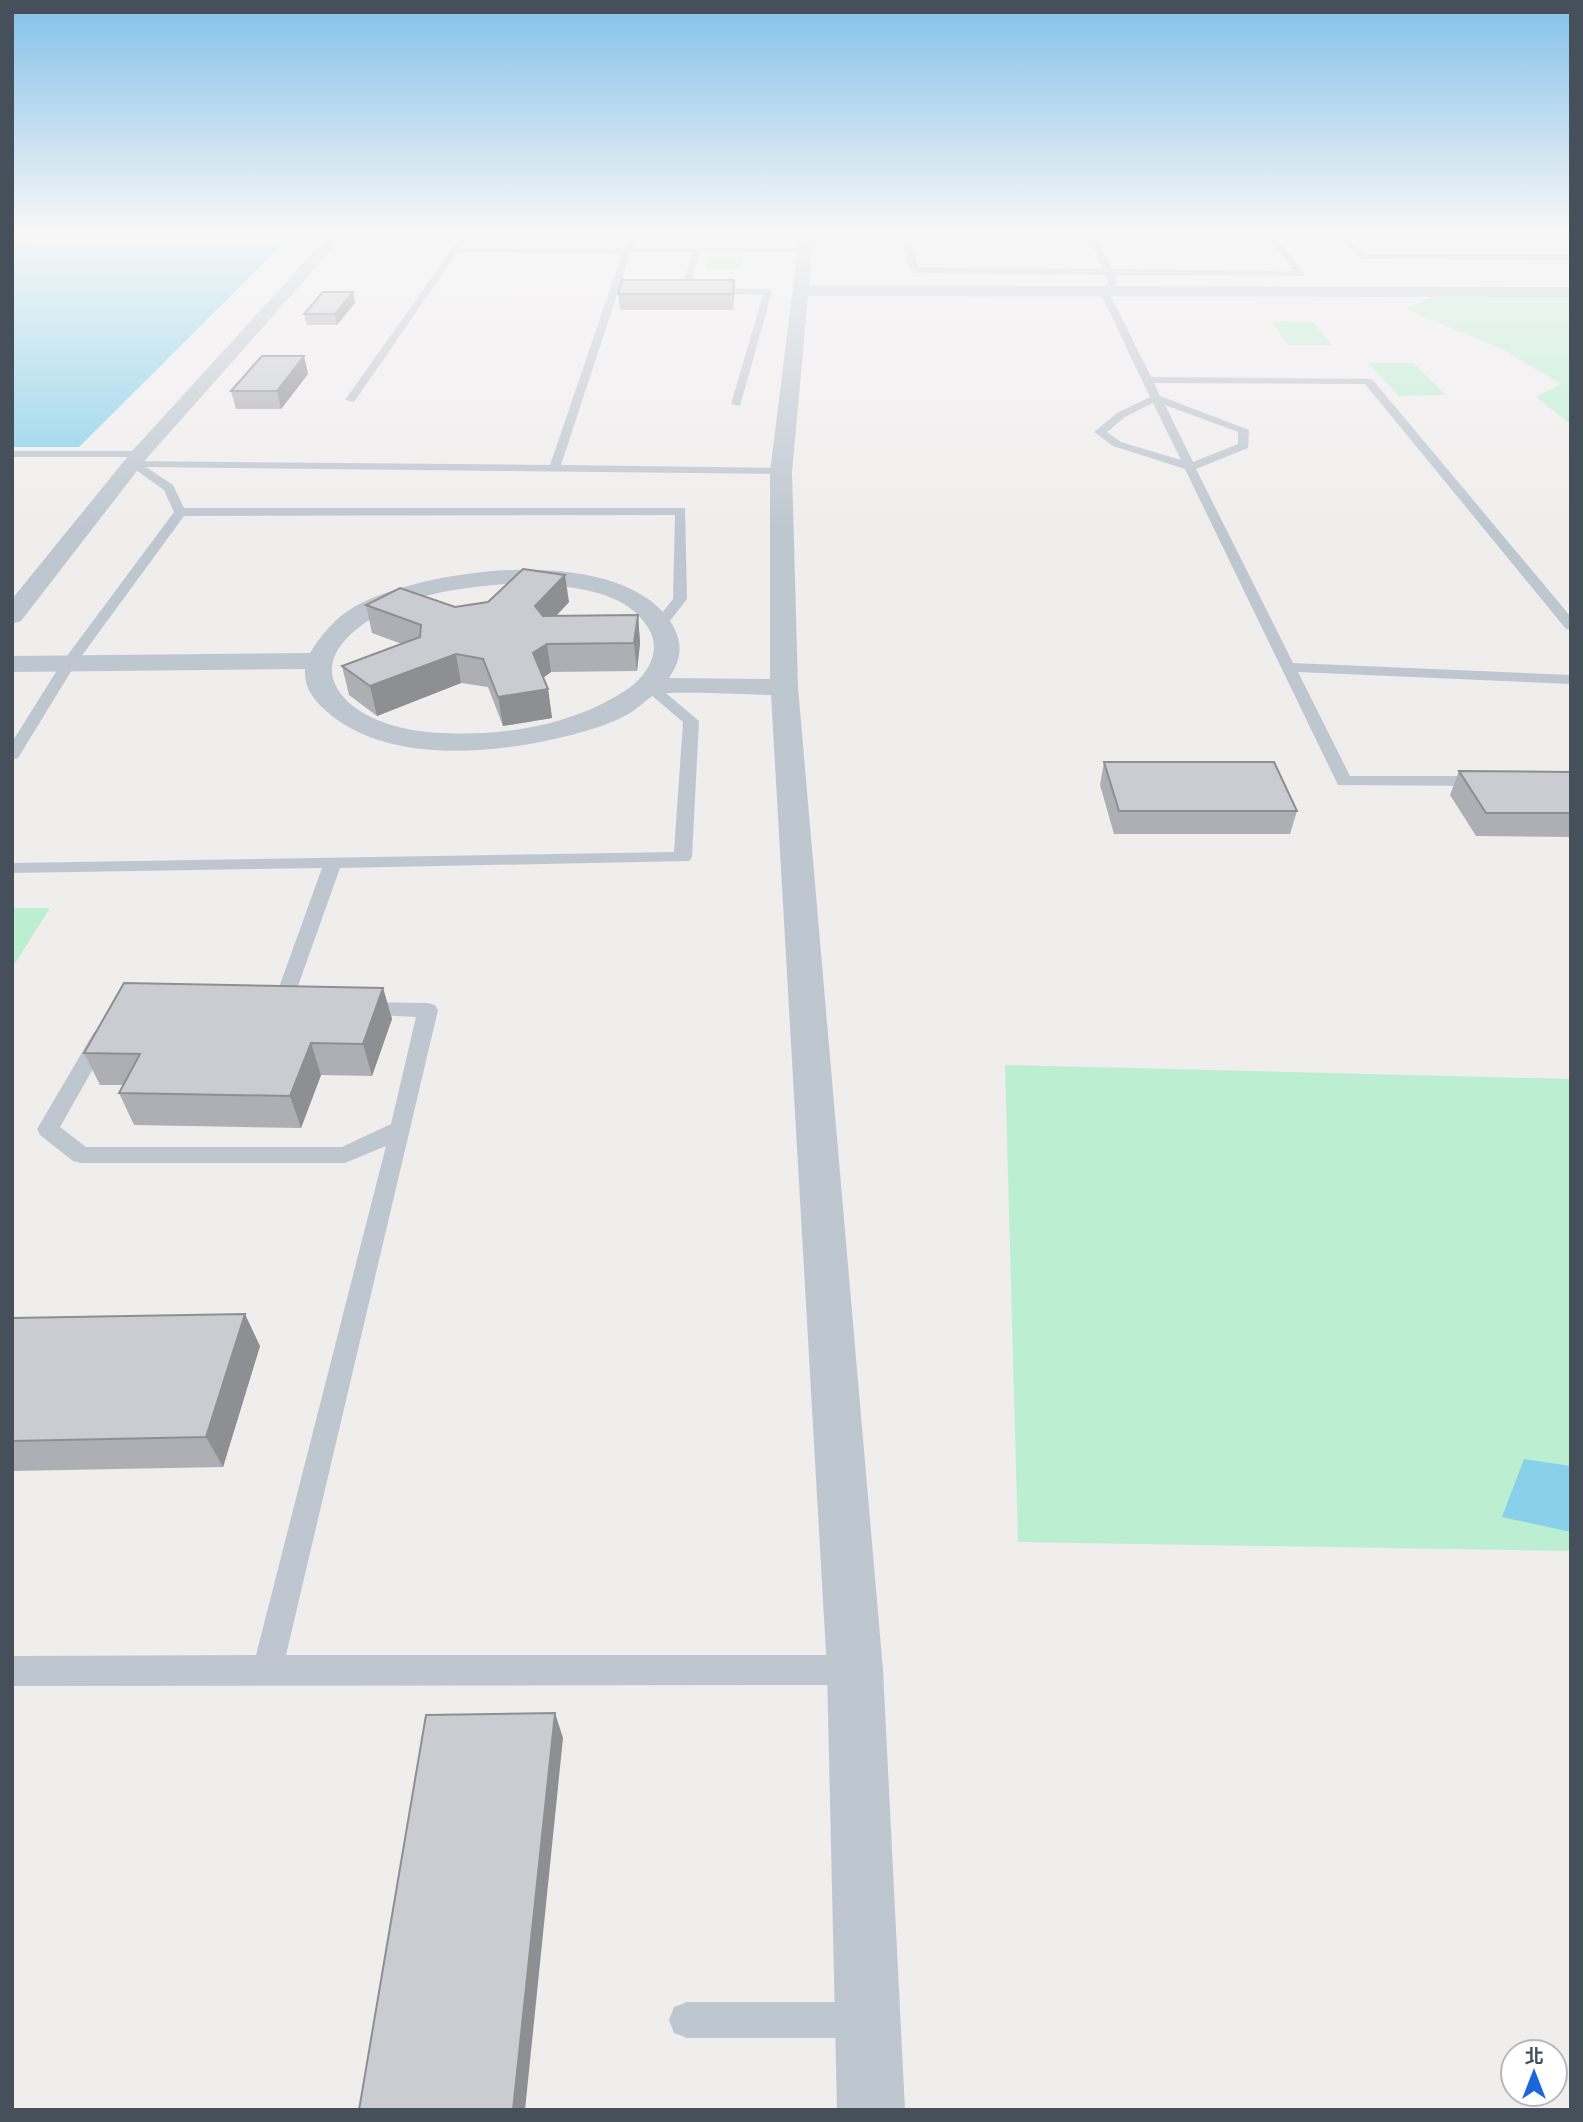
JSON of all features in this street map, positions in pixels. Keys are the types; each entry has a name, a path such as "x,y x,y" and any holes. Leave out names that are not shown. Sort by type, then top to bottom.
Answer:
{"street":[{"path":"12,617 136,459 252,330"},
{"path":"795,330 781,472 784,687 855,1670 871,2110"},
{"path":"545,577 592,584 621,594 645,607 661,623 668,643 667,654 664,664 649,686 611,711 570,728 495,742 420,740 387,733 359,722 338,709 324,694 318,678 319,661 330,641 349,622 408,593 482,578 545,577"},
{"path":"12,584 38,584"},
{"path":"12,664 319,661"},
{"path":"649,686 784,687"}],"lane":[{"path":"350,400 399,330"},
{"path":"554,470 601,330"},
{"path":"736,404 757,330"},
{"path":"1123,330 1345,781 1504,781"},
{"path":"1147,380 1368,380 1571,626"},
{"path":"1156,398 1243,430 1244,446 1190,467 1117,444 1100,432 1121,415 1156,398"},
{"path":"12,454 554,470 781,472"},
{"path":"136,459 169,488 180,512"},
{"path":"180,512 681,511 680,599 661,623"},
{"path":"12,755 68,664 180,512"},
{"path":"1288,667 1571,680"},
{"path":"12,868 683,857 691,721 649,686"},
{"path":"281,1009 333,863"},
{"path":"253,1009 307,1009"},
{"path":"267,1671 428,1010 347,1009"},
{"path":"110,1021 48,1129 82,1155 345,1155 401,1129"},
{"path":"12,1671 855,1670"},
{"path":"687,2020 868,2020"}],"green space":[{"path":"1277,330 1320,330 1332,345 1288,345"},
{"path":"1456,330 1571,330 1571,424 1536,397 1561,384 1504,350"},
{"path":"1368,363 1413,363 1446,395 1399,396"},
{"path":"12,908 50,908 12,968"},
{"path":"1005,1065 1571,1079 1571,1551 1018,1542"}],"water":[{"path":"12,330 197,330 79,447 12,447"},
{"path":"1524,1459 1571,1466 1571,1532 1502,1517"}],"building":[{"path":"262,356 304,356 277,391 231,391"},
{"path":"523,569 565,575 535,606 543,616 638,615 634,643 547,644 533,653 548,689 498,697 483,659 456,654 370,686 342,666 420,637 421,625 366,605 400,588 455,607 488,602"},
{"path":"1104,762 1274,762 1297,811 1119,811"},
{"path":"1459,771 1571,772 1571,813 1486,813"},
{"path":"124,983 383,988 363,1044 311,1043 290,1096 119,1093 140,1054 84,1053"},
{"path":"245,1314 206,1437 12,1441 12,1318"},
{"path":"555,1713 513,2110 359,2110 426,1715"}]}
